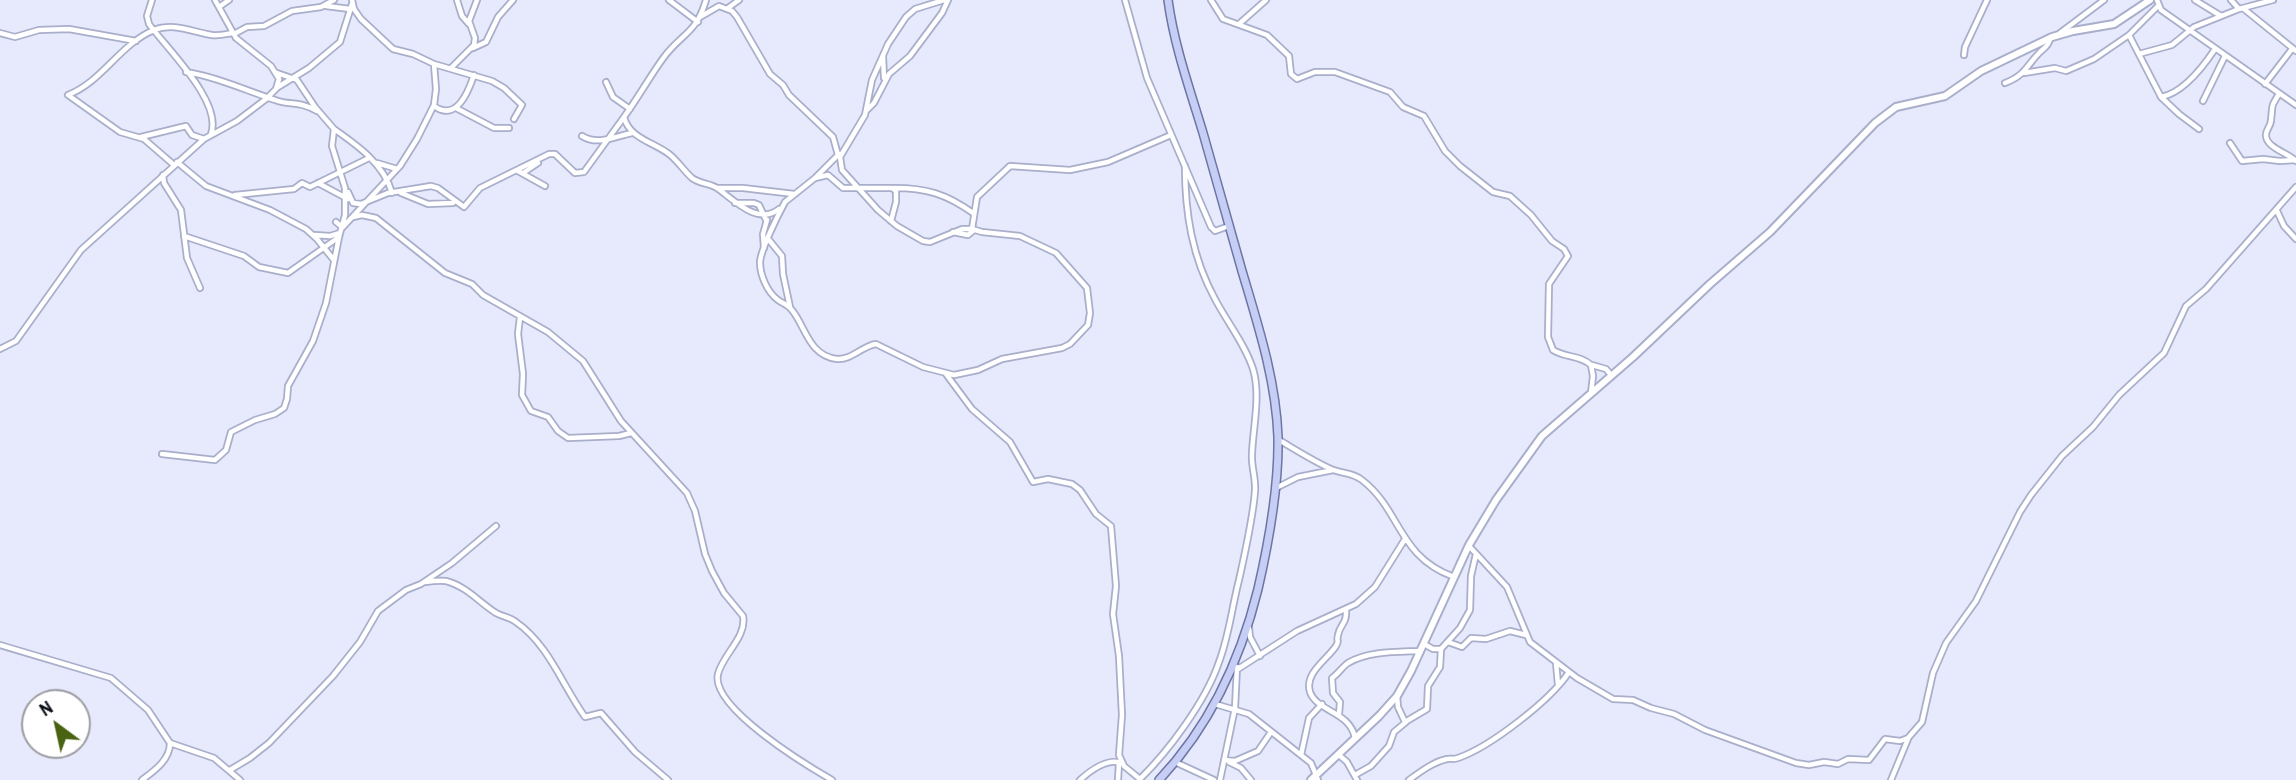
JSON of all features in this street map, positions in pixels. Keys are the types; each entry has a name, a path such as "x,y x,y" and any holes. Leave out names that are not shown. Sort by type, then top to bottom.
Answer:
{"main road":[{"path":"1159,780 1205,723 1237,660 1260,581 1275,488 1278,439 1264,350 1180,57 1168,0"}],"street":[{"path":"152,0 147,16 153,30 208,102 214,127 211,135"},
{"path":"215,0 238,40 276,73 279,79 276,89"},
{"path":"219,7 229,0"},
{"path":"325,6 334,0"},
{"path":"457,0 462,16 475,38 472,49"},
{"path":"469,24 469,17 477,0"},
{"path":"450,68 472,49 486,42 498,17 513,0"},
{"path":"669,0 699,19"},
{"path":"318,183 353,203 368,202 392,192 431,186 465,207 480,188 533,168 540,159 555,153 572,170 582,174 665,56 686,37 699,19 706,0"},
{"path":"727,8 739,0"},
{"path":"867,110 872,80 883,55 909,13 918,7 946,0"},
{"path":"765,218 815,178 838,155 874,103 884,82 910,56 942,13 946,0"},
{"path":"1125,0 1141,59 1211,228 1214,231 1229,226"},
{"path":"1211,0 1223,19 1272,39 1289,56 1291,74 1297,79 1315,72 1335,72 1391,92 1403,107 1424,116 1446,151 1460,166 1493,192 1510,195 1552,241 1567,252 1566,260 1549,284 1550,345 1559,354 1579,358 1606,369 1612,376"},
{"path":"1239,24 1266,0"},
{"path":"1964,55 1965,47 1987,0"},
{"path":"2024,73 2051,38 2094,10 2104,0"},
{"path":"1315,778 1397,696 1469,545 1496,500 1542,436 1770,232 1888,112 1909,103 1945,96 1988,67 2051,38 2114,24 2150,0"},
{"path":"2195,0 2221,16"},
{"path":"2231,0 2294,50 2265,84"},
{"path":"2139,54 2172,45 2188,30 2221,16 2273,0"},
{"path":"2005,83 2024,73 2072,69 2094,59 2129,34 2157,3 2188,30 2296,105"},
{"path":"334,260 314,235 270,210 206,187 140,137 120,132 68,95 90,82 153,30 181,27 214,36 234,34 247,27 264,26 301,8 352,4"},
{"path":"352,4 361,19 393,49 500,85 522,106 514,119"},
{"path":"0,349 16,341 81,250 175,163 204,139 237,121 341,41 352,4"},
{"path":"699,19 717,7 727,8 737,17 770,74 783,85 789,96 833,137 842,170 858,190 891,220 926,243 954,232 968,235 973,229 974,203 983,190 1010,166 1070,170 1108,162 1171,135"},
{"path":"0,33 15,37 39,30 67,28 129,41 138,40"},
{"path":"2129,34 2161,97 2199,129"},
{"path":"222,35 238,40"},
{"path":"2161,97 2177,92 2202,67 2215,49"},
{"path":"883,55 884,82"},
{"path":"2203,101 2225,56"},
{"path":"184,236 240,255 259,267 286,273 292,271 360,213 397,169 417,139 434,105 434,64"},
{"path":"186,72 220,80 279,101 303,103 320,113"},
{"path":"276,73 294,78 334,129 355,144 387,178 392,192"},
{"path":"434,105 443,111 456,108 466,95 474,75"},
{"path":"606,82 613,97 630,109"},
{"path":"2279,94 2271,107 2267,139 2295,160"},
{"path":"456,108 494,128 509,128"},
{"path":"624,117 632,133 669,154 697,181 717,188 795,194"},
{"path":"140,137 186,126 192,135 204,139"},
{"path":"162,454 211,460 217,458 226,450 231,432 284,408 288,386 313,341 326,303 341,231 346,197 342,174 332,146 334,129"},
{"path":"582,136 589,140 608,139 632,133"},
{"path":"2230,143 2242,161 2295,160"},
{"path":"838,155 842,170"},
{"path":"234,195 294,188 302,183 310,187 370,160 397,169"},
{"path":"1080,780 1093,769 1113,761 1120,763 1139,779 1185,723 1215,674 1224,648 1243,565 1255,493 1252,457 1254,372 1199,267 1188,216 1185,166"},
{"path":"520,172 545,186"},
{"path":"163,175 163,183 181,210 188,260 200,288"},
{"path":"815,178 828,175 844,188 858,190 927,190 951,199 974,214"},
{"path":"1469,545 1507,587 1526,635 1534,646 1613,699 1633,700 1674,714 1712,733 1804,765 1824,762 1838,764 1848,759 1869,760 1885,739 1900,741 1914,733 1922,722 1933,673 1950,633 1976,601 2031,495 2062,456 2093,427 2119,395 2164,353 2190,302 2206,289 2296,187"},
{"path":"345,188 360,213 376,218 445,273 472,284 483,295 558,338 583,361 614,411 687,493 695,511 705,554 712,571 724,593 743,615 742,630 718,673 720,689 739,715 829,779"},
{"path":"717,188 734,203 765,218"},
{"path":"891,220 897,197 892,188"},
{"path":"401,192 428,204 457,204"},
{"path":"785,202 760,260 768,288 775,298 790,307"},
{"path":"2276,210 2284,226 2296,239"},
{"path":"764,248 765,218"},
{"path":"336,222 341,231"},
{"path":"769,240 782,257 790,307 809,341 830,357 842,359 876,344 910,362 946,374 966,373 991,366 1002,359 1062,348 1084,330 1090,318 1087,288 1056,253 1020,236 973,229"},
{"path":"314,235 330,236 341,231"},
{"path":"520,317 522,395 530,410 547,416 558,431 568,438 632,433"},
{"path":"1591,365 1591,393"},
{"path":"946,374 972,409 1010,442 1033,482 1054,479 1072,484 1080,490 1096,514 1111,526 1116,586 1113,614 1119,656 1122,721 1118,748 1118,780"},
{"path":"1278,439 1333,470 1350,473 1370,487 1380,497 1405,539 1426,561 1454,577"},
{"path":"1275,488 1298,477 1333,470"},
{"path":"230,770 269,743 333,676 360,642 378,611 464,554 496,526"},
{"path":"1238,669 1297,631 1356,604 1375,587 1405,539"},
{"path":"1338,754 1347,762 1356,777 1371,766 1389,746 1394,732 1427,709 1428,686 1440,667 1441,649 1470,610 1471,576 1476,554"},
{"path":"424,582 438,580 451,583 494,612 518,623 551,659 567,692 585,718 599,712 602,714 635,752 668,780"},
{"path":"1346,610 1347,620 1338,634 1337,644 1311,679 1311,693 1352,727 1355,738"},
{"path":"1248,627 1260,656"},
{"path":"1448,642 1462,647 1471,638 1486,639 1510,631 1526,635"},
{"path":"1424,644 1433,649 1441,649"},
{"path":"0,645 111,678 148,710 170,743 214,758 240,780"},
{"path":"1339,715 1340,702 1333,693 1332,678 1342,668 1359,658 1384,653 1420,651"},
{"path":"1220,780 1226,761 1234,708 1237,660"},
{"path":"1556,662 1558,686"},
{"path":"1409,780 1444,760 1459,758 1491,740 1517,722 1558,686 1569,671"},
{"path":"1397,696 1398,708 1406,722"},
{"path":"1215,704 1249,713 1313,766 1315,778"},
{"path":"1301,755 1309,718 1322,704"},
{"path":"1226,761 1258,751 1271,732"},
{"path":"1891,780 1908,737"},
{"path":"142,780 169,755 170,743"},
{"path":"1226,761 1241,768 1251,780"},
{"path":"1175,762 1214,780"}]}
